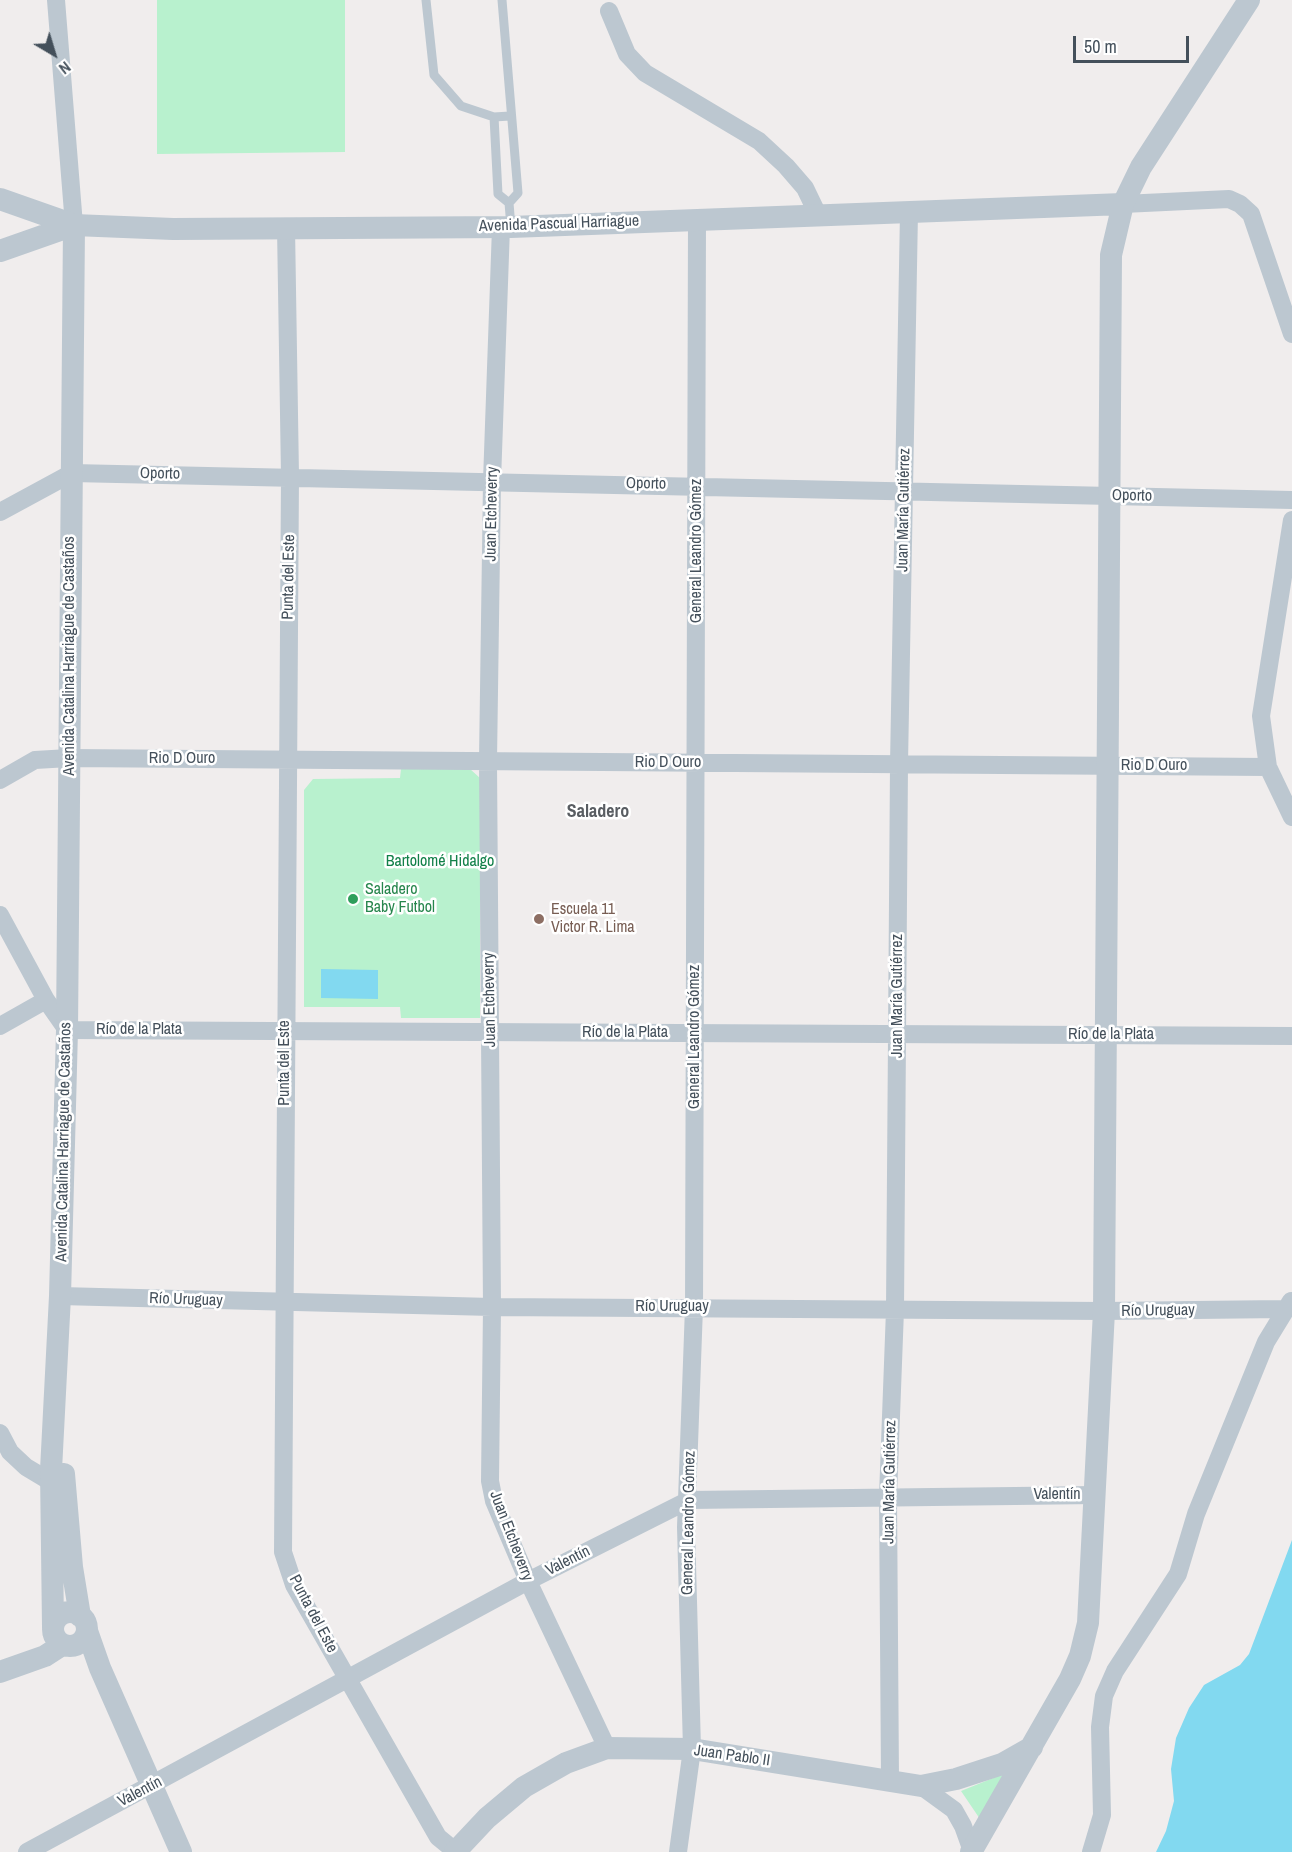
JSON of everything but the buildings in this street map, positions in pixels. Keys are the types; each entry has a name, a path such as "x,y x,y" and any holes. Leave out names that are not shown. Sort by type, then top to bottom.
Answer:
{"street":[{"name":"Avenida Catalina Harriague de Castaños","path":"56,0 74,225 67,1030 59,1305 59,1637 87,1653 100,1668"},
{"path":"972,1852 1034,1746 1080,1656 1088,1623 1104,1311 1104,1035 1111,255 1123,204 1167,124 1249,0"},
{"path":"609,11 627,54 645,74 759,141 786,166 805,188 818,216"},
{"name":"Avenida Pascual Harriague","path":"0,198 74,225 173,229 506,227 1123,204"},
{"path":"1123,204 1229,199 1240,204 1251,214 1292,334"},
{"name":"Juan María Gutiérrez","path":"890,1780 888,1497 895,1310 899,764 909,212"},
{"name":"General Leandro Gómez","path":"678,1852 692,1749 686,1527 689,1500 694,1307 697,220"},
{"path":"0,251 74,225"},
{"name":"Punta del Este","path":"286,227 290,476 283,1552 294,1585 438,1837 455,1852"},
{"name":"Juan Etcheverry","path":"506,227 492,481 488,761 492,1307 490,1481 494,1501 528,1581 607,1748"},
{"path":"0,513 72,473"},
{"name":"Oporto","path":"72,473 290,476 1292,500"},
{"path":"1292,520 1261,716 1262,743 1268,767 1292,817"},
{"name":"Rio D Ouro","path":"0,780 35,760 69,758 1268,767"},
{"path":"0,915 5,936 67,1030"},
{"path":"0,1026 46,1000"},
{"name":"Río de la Plata","path":"67,1030 1292,1036"},
{"name":"Río Uruguay","path":"59,1305 284,1303 492,1307 1104,1311 1288,1304"},
{"path":"1091,1852 1102,1815 1100,1727 1104,1696 1115,1671 1178,1574 1209,1482 1266,1342 1288,1304"},
{"path":"0,1433 10,1452 26,1467 58,1481"},
{"name":"Avenida Catalina Harriague de Castaños","path":"58,1481 84,1624 100,1668 181,1852"},
{"name":"Valentín","path":"27,1852 528,1581 689,1500 1096,1495"},
{"path":"10,1669 45,1656 59,1637 64,1613 84,1624 82,1641 59,1637"},
{"name":"Juan Pablo II","path":"455,1852 487,1818 524,1787 566,1763 607,1748 692,1749 921,1786 956,1779 1002,1764 1034,1746"},
{"path":"921,1786 954,1810 963,1826 972,1852"}],"lane":[{"path":"426,0 434,75 461,106 494,117 510,116"},
{"path":"502,0 518,193 509,204 506,227"},
{"path":"494,117 498,194 509,204"}],"green space":[{"path":"157,0 345,0 345,152 157,154"},
{"name":"Bartolomé Hidalgo","path":"401,769 470,769 480,778 480,1018 401,1018 400,1007 304,1007 304,790 313,779 400,778"},
{"path":"1013,1770 982,1822 961,1791"}],"water":[{"path":"321,969 378,970 378,999 321,998"},
{"path":"1292,1540 1292,1852 1156,1852 1166,1831 1174,1801 1171,1769 1176,1738 1189,1708 1204,1685 1240,1665 1249,1654"}],"place":[{"name":"Saladero Baby Futbol","path":"353,899"},
{"name":"Escuela 11 Victor R. Lima","path":"539,919"}],"district":[{"name":"Saladero","path":"598,812"}]}
